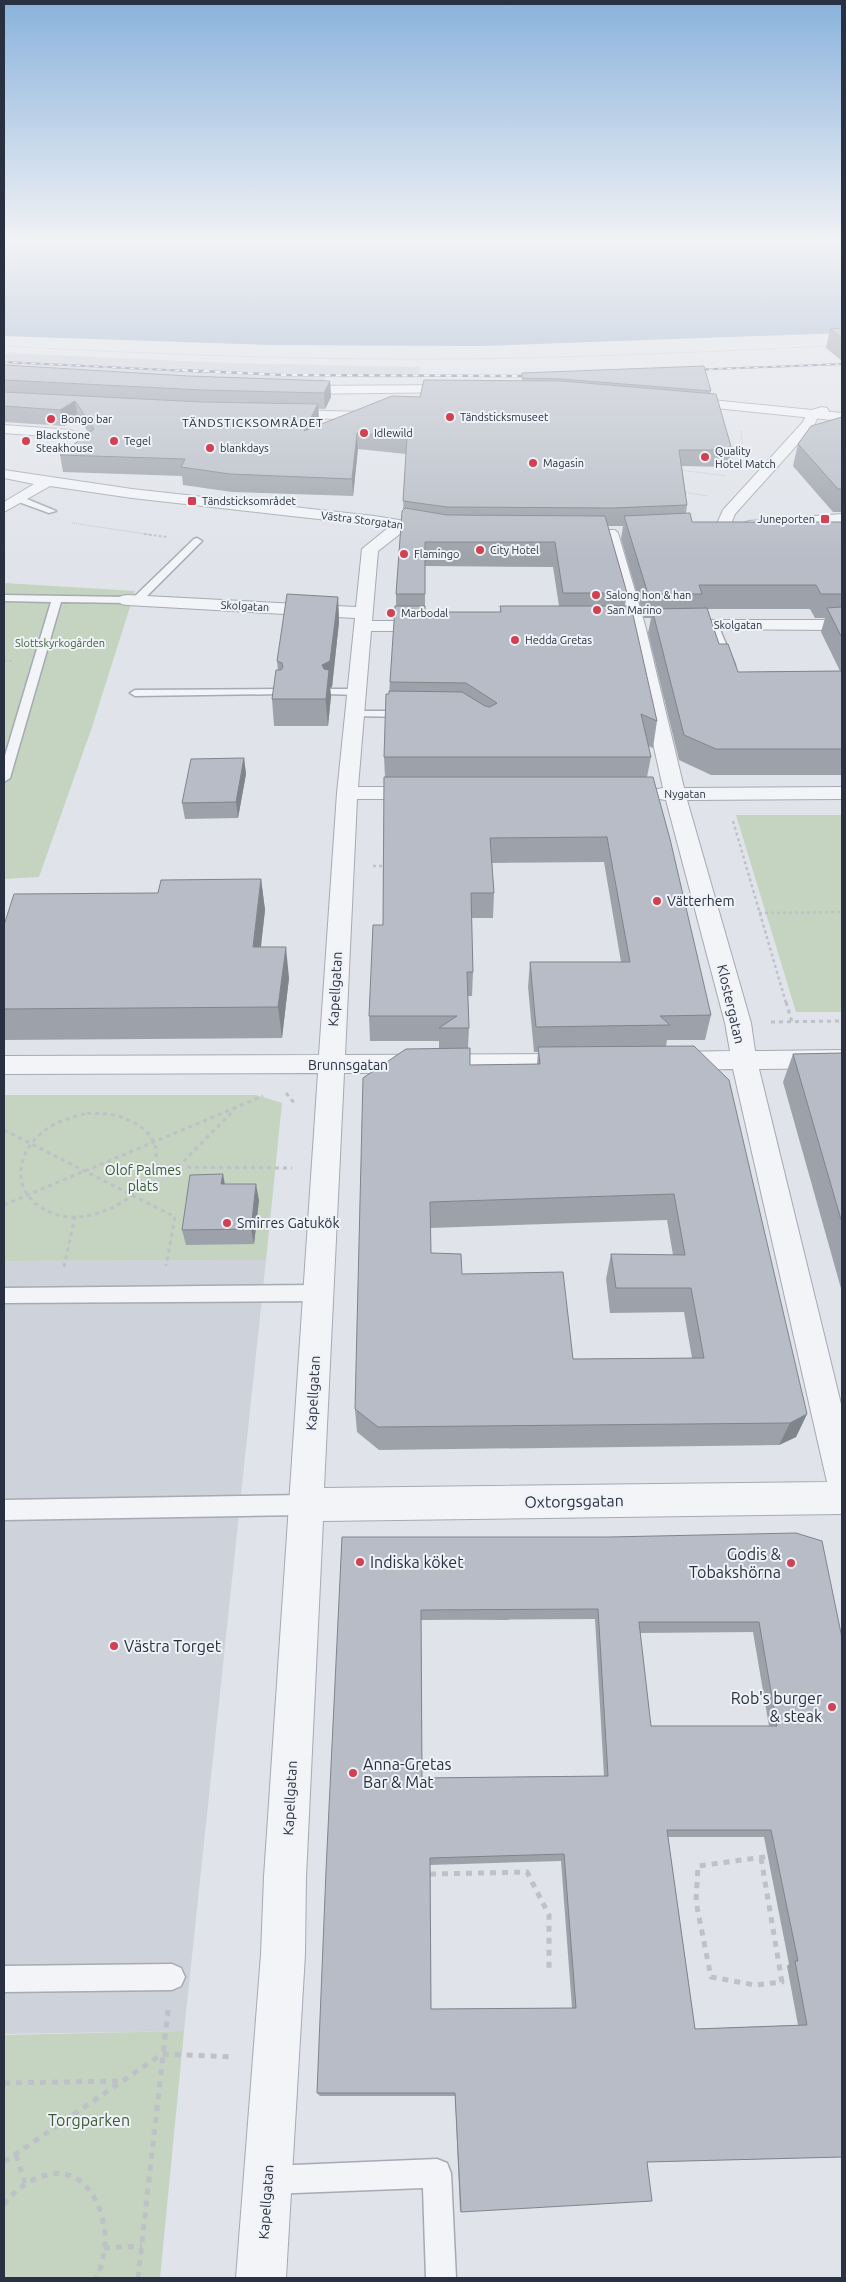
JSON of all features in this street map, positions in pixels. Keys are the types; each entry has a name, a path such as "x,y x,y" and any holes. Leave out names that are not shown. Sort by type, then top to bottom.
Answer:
{"street":[{"path":"277,389 313,391 471,389"},
{"path":"666,400 818,412 842,417"},
{"path":"724,528 728,513 740,502 818,412 842,411"},
{"path":"263,413 371,416"},
{"path":"4,429 71,434"},
{"name":"Västra Storgatan","path":"4,474 47,482 414,527"},
{"path":"4,508 47,482"},
{"path":"705,530 842,518"},
{"name":"Kapellgatan","path":"261,2278 284,1954 285,1877 347,793 348,699 364,620 370,548 414,527"},
{"name":"Klostergatan","path":"611,533 641,625 675,794 738,1023 744,1061 842,1477"},
{"name":"Skolgatan","path":"132,600 452,626"},
{"name":"Skolgatan","path":"641,625 842,625"},
{"path":"347,793 436,793"},
{"name":"Nygatan","path":"635,794 842,793"},
{"path":"645,1062 842,1059"},
{"name":"Brunnsgatan","path":"4,1065 595,1062"},
{"name":"Oxtorgsgatan","path":"306,1505 842,1498"}],"lane":[{"path":"19,499 52,511"},
{"path":"4,598 132,600 197,540"},
{"path":"4,778 57,599"},
{"path":"713,625 736,678"},
{"path":"135,693 279,692"},
{"path":"348,699 418,714"},
{"path":"4,1296 319,1293"},
{"path":"4,1510 306,1505"},
{"path":"4,1978 172,1977"},
{"path":"268,2180 437,2173 441,2278"}],"path":[{"path":"63,348 264,357 394,359 562,357 765,348"},
{"path":"679,470 710,474"},
{"path":"677,491 740,502"},
{"path":"52,511 59,522 197,540"},
{"path":"725,793 792,1022"},
{"path":"759,913 842,912"},
{"path":"738,1023 842,1021"},
{"path":"4,1205 264,1095"},
{"path":"178,1167 237,1107"},
{"path":"87,1113 108,1113 126,1117 142,1125 154,1142 157,1152 155,1167 148,1181 134,1196 121,1205 103,1212 75,1216 46,1211 32,1202 22,1189 19,1173 22,1157 48,1129 66,1119 87,1113"},
{"path":"4,1130 175,1217 162,1294"},
{"path":"155,1167 325,1168"},
{"path":"57,1295 75,1216"},
{"path":"762,1858 782,1982 755,1986 711,1977 696,1902 698,1866 734,1864 762,1858 780,1855"},
{"path":"430,1874 527,1872 549,1915 549,1972"},
{"path":"138,2278 172,1977"},
{"path":"4,2162 162,2054 276,2059"},
{"path":"4,2083 122,2081"},
{"path":"16,2155 24,2183"},
{"path":"4,2205 24,2183 44,2174 63,2172 80,2179 94,2192 102,2213 105,2238 102,2263 97,2278"},
{"path":"104,2248 142,2246"}],"shaded area":[{"path":"4,353 230,363 420,367 419,378 326,377 323,386 4,370"},
{"name":"Västra Torget","path":"266,1260 184,2031 4,2034 4,1261"}],"green space":[{"name":"Slottskyrkogården","path":"4,583 135,591 92,727 39,877 4,879"},
{"path":"736,815 842,815 842,1012 796,1012"},
{"name":"Olof Palmes plats","path":"4,1095 256,1095 282,1103 266,1260 4,1261"},
{"name":"Torgparken","path":"184,2031 160,2278 4,2278 4,2035"}],"building":[{"path":"5,365 188,376 330,381 324,393 202,390 4,380"},
{"path":"704,366 711,391 561,379 522,378 522,373"},
{"path":"424,380 561,381 716,394 732,450 679,450 687,505 612,508 447,507 403,501 407,437 357,433 352,479 230,474 181,467 185,459 60,455 94,429 75,401 60,410 4,406 4,392 202,402 318,404 304,431 392,396 420,397"},
{"path":"842,417 842,489 838,489 798,444 811,426"},
{"path":"405,508 447,515 605,516 627,593 563,593 555,542 425,542 425,594 396,594 402,511"},
{"path":"690,513 692,522 842,522 842,594 821,594 816,585 699,585 702,594 648,594 624,516"},
{"path":"287,594 338,597 330,661 322,665 324,669 329,670 326,699 272,699 276,670 281,670 283,667 282,663 277,661"},
{"path":"395,606 425,606 425,612 501,612 500,606 631,606 657,721 641,714 651,757 384,757 386,694 389,694 389,691 462,692 485,706 490,707 497,703 466,683 390,682"},
{"path":"842,607 842,638 827,608"},
{"path":"707,608 719,644 728,644 738,672 842,671 842,749 716,749 684,735 652,609"},
{"path":"244,758 236,802 182,803 191,759"},
{"path":"384,777 653,777 670,839 711,1015 660,1016 670,1025 536,1027 530,962 630,962 607,837 490,838 494,893 471,893 473,972 467,972 469,1028 439,1028 457,1016 369,1016 373,925 383,925"},
{"path":"261,879 253,947 286,947 278,1007 4,1009 4,925 14,894 158,893 161,880"},
{"path":"694,1046 729,1080 807,1414 790,1423 378,1427 355,1409 363,1078 406,1049 470,1048 470,1065 540,1064 538,1047","holes":["674,1194 685,1255 611,1254 616,1288 691,1288 704,1358 573,1359 563,1272 462,1274 461,1254 431,1253 430,1202"]},
{"path":"842,1053 842,1223 793,1054"},
{"path":"223,1174 221,1184 256,1184 251,1229 182,1230 190,1175"},
{"path":"796,1533 822,1541 842,1638 842,2157 647,2162 652,2201 461,2212 455,2093 317,2093 342,1537 609,1537","holes":["598,1609 608,1776 422,1778 421,1610","639,1622 759,1622 777,1726 651,1726","667,1830 771,1830 798,1961 795,1961 807,2025 695,2029","564,1854 576,2008 431,2009 430,1858"]}],"railway":[{"path":"4,362 208,372"},
{"path":"691,370 842,364"},
{"path":"182,370 282,375 536,376"}],"place":[{"name":"Tändsticksmuseet","path":"450,417"},
{"name":"Bongo bar","path":"51,419"},
{"name":"Idlewild","path":"364,433"},
{"name":"Blackstone Steakhouse","path":"26,441"},
{"name":"Tegel","path":"114,441"},
{"name":"blankdays","path":"210,448"},
{"name":"Quality Hotel Match","path":"705,457"},
{"name":"Magasin","path":"533,463"},
{"name":"Tändsticksområdet","path":"192,501"},
{"name":"Juneporten","path":"825,519"},
{"name":"City Hotel","path":"480,550"},
{"name":"Flamingo","path":"404,554"},
{"name":"Salong hon & han","path":"596,595"},
{"name":"San Marino","path":"597,610"},
{"name":"Marbodal","path":"391,613"},
{"name":"Hedda Gretas","path":"515,640"},
{"name":"Vätterhem","path":"657,901"},
{"name":"Smirres Gatukök","path":"227,1223"},
{"name":"Indiska köket","path":"360,1562"},
{"name":"Godis & Tobakshörna","path":"791,1563"},
{"name":"Västra Torget","path":"114,1646"},
{"name":"Rob's burger & steak","path":"832,1707"},
{"name":"Anna-Gretas Bar & Mat","path":"353,1773"}],"district":[{"name":"TÄNDSTICKSOMRÅDET","path":"253,423"}]}
